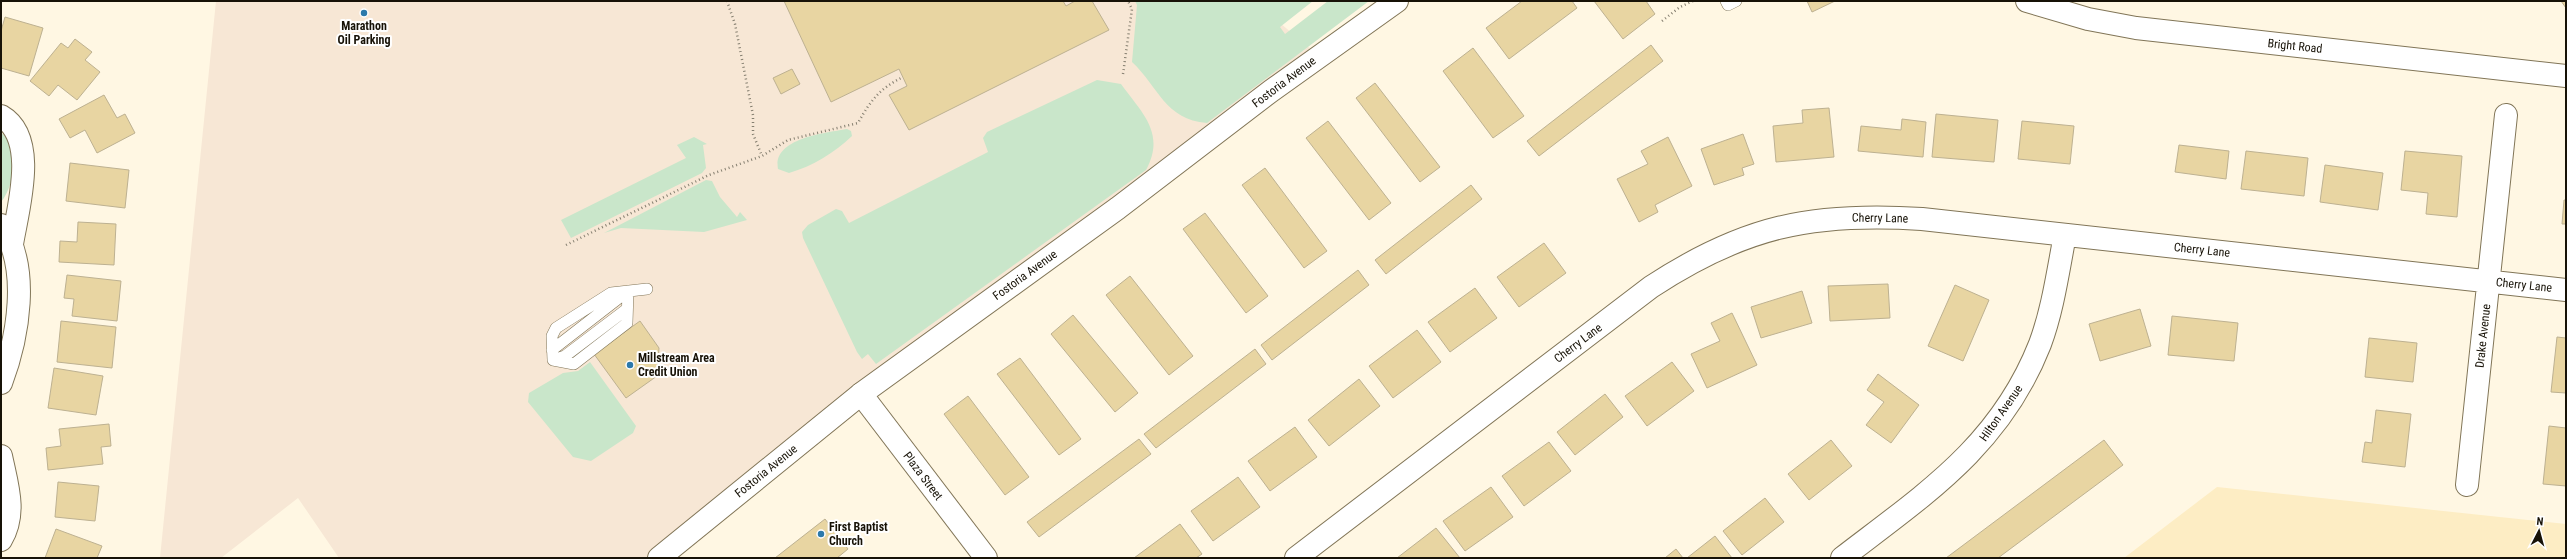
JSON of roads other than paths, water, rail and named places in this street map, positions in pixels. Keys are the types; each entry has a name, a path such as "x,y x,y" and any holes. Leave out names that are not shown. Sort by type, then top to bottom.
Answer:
{"street":[{"name":"Fostoria Avenue","path":"659,558 861,394 1118,208 1277,86 1396,1"},
{"name":"Bright Road","path":"2027,1 2088,19 2136,28 2566,76"},
{"name":"Drake Avenue","path":"2467,485 2506,115"},
{"path":"1,116 16,130 22,144 24,158 12,244"},
{"name":"Cherry Lane","path":"1296,558 1651,287 1676,271 1730,243 1758,233 1801,222 1877,216 2065,234 2566,290"},
{"path":"1,225 12,244 19,278 16,323 11,352 1,383"},
{"name":"Hilton Avenue","path":"1842,558 1957,468 1998,423 2014,397 2040,342 2049,313 2065,234"},
{"name":"Plaza Street","path":"861,394 986,558"},
{"path":"1,456 10,499 10,514 7,529 1,540"}],"lane":[{"path":"1726,1 1728,6 1736,1"},
{"path":"628,291 627,309 565,356 553,355 552,336 556,328 611,293 628,291 646,289"}],"place":[{"name":"Marathon Oil Parking","path":"364,13"},
{"name":"Millstream Area Credit Union","path":"630,365"},
{"name":"First Baptist Church","path":"821,534"}]}
